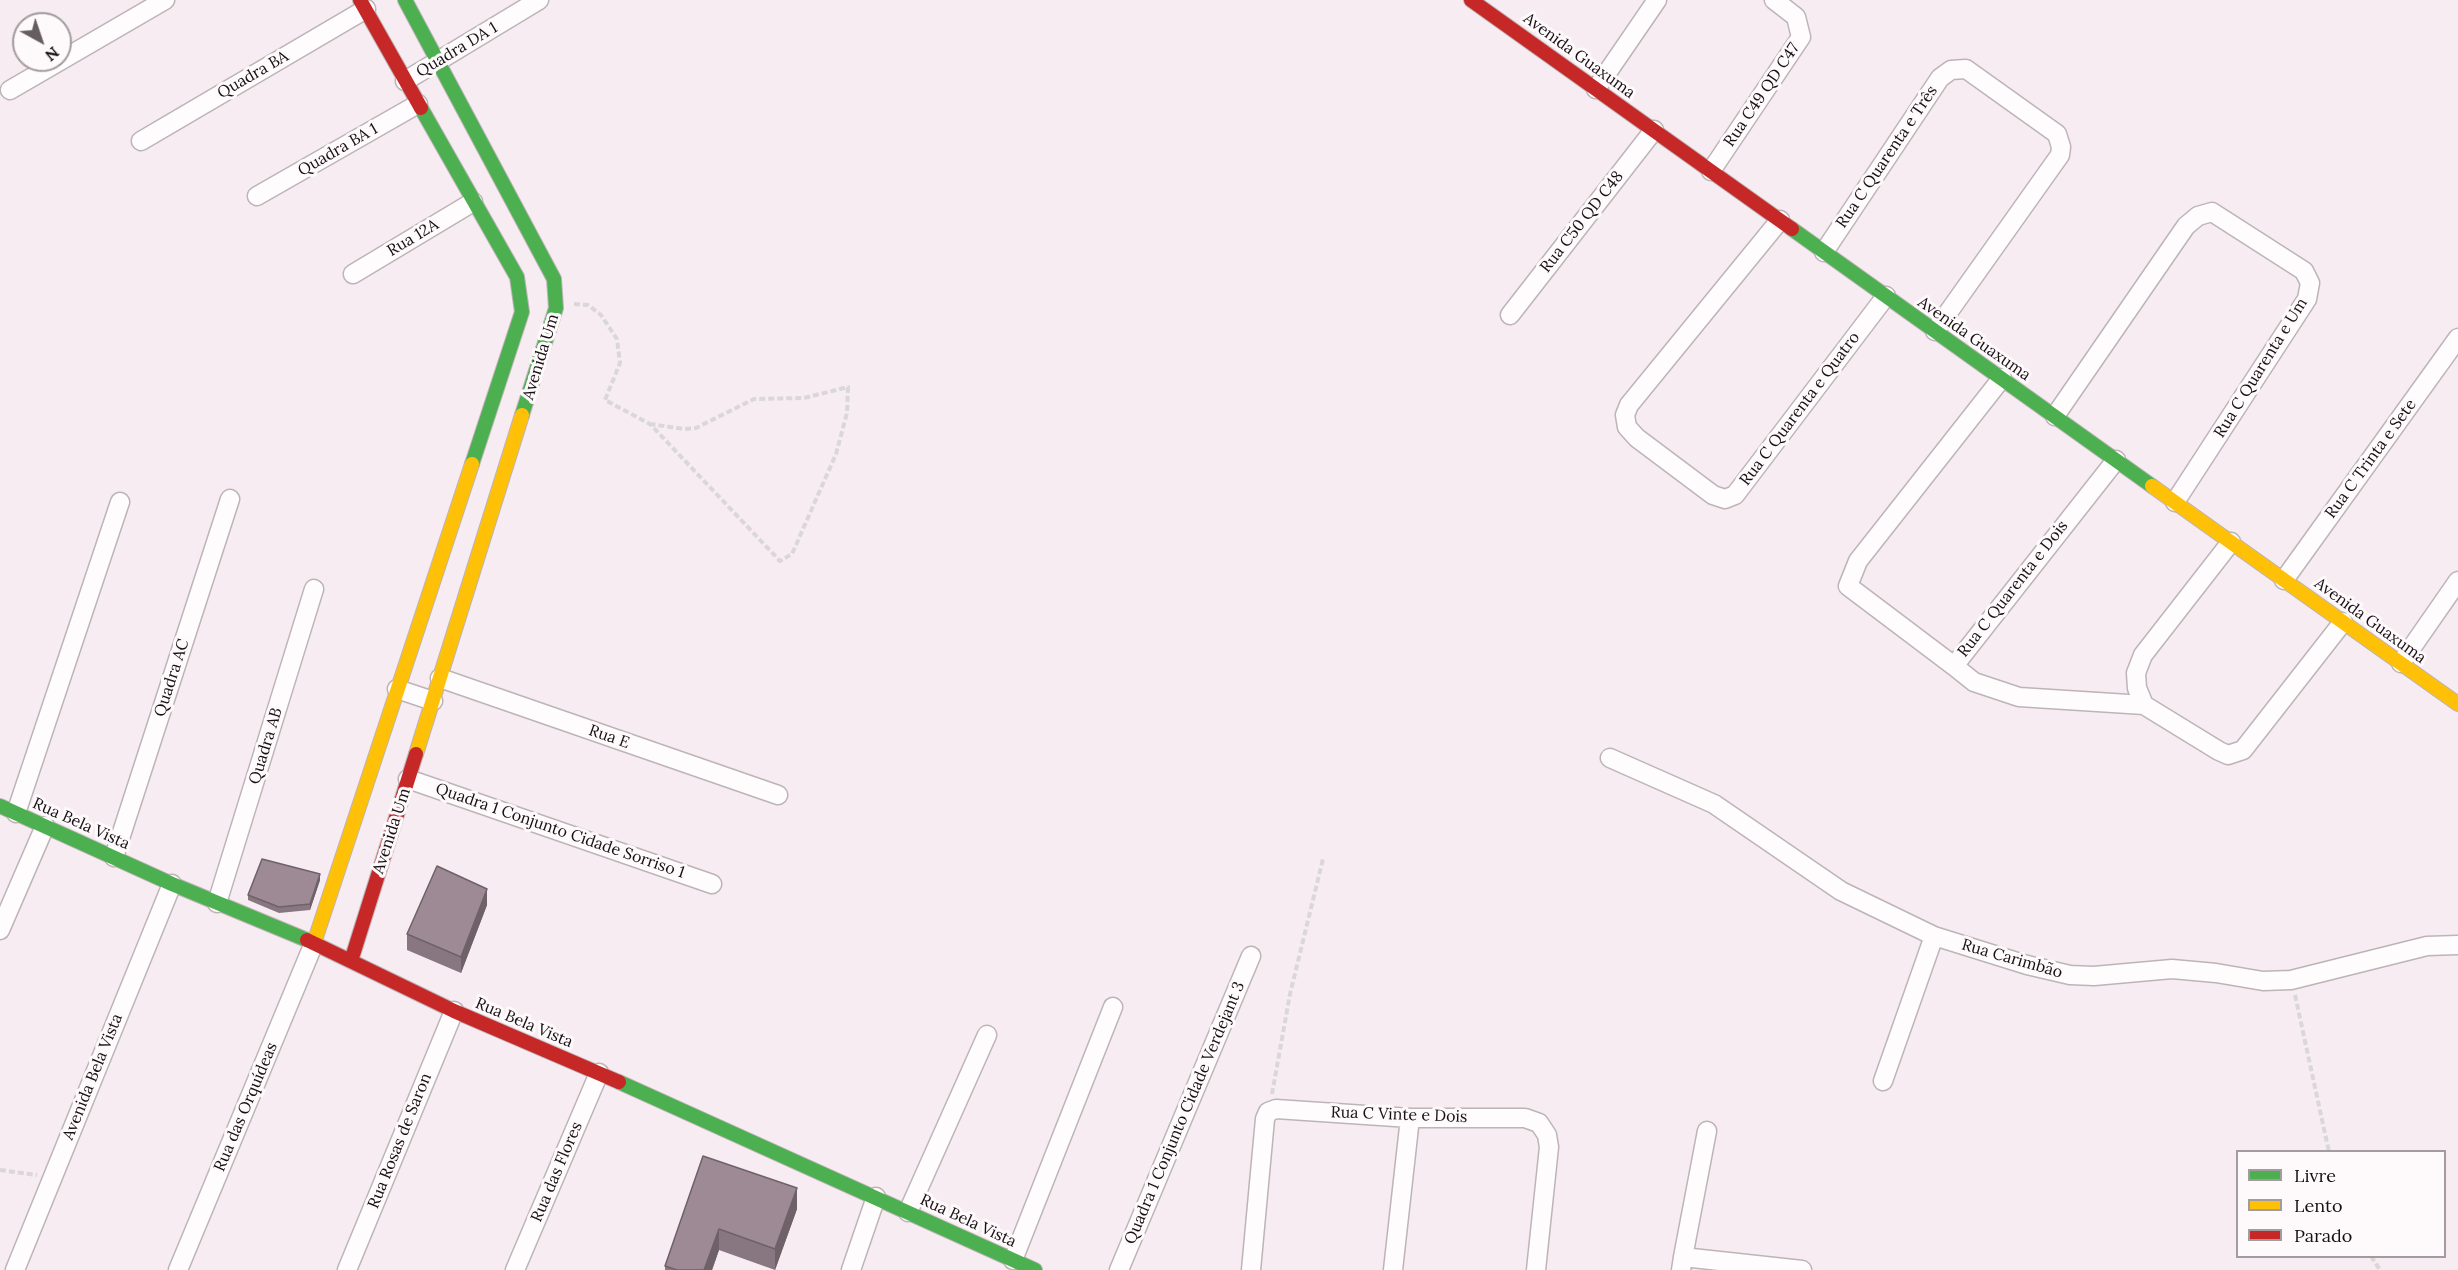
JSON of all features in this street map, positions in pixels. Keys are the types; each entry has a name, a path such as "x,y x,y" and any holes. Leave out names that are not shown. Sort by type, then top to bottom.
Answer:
{"street":[{"path":"10,90 165,0"},
{"name":"Avenida Um","path":"351,961 556,309 554,279 405,0"},
{"name":"Quadra DA 1","path":"405,81 539,0"},
{"path":"1596,89 1657,0"},
{"name":"Rua C49 QD C47","path":"1711,171 1801,37 1796,17 1774,0"},
{"name":"Avenida Guaxuma","path":"1480,2 1596,89 2458,704"},
{"name":"Avenida Um","path":"314,944 522,312 517,278 363,5"},
{"name":"Quadra BA","path":"141,141 363,5"},
{"name":"Rua C Quarenta e Três","path":"1824,252 1940,78 1951,70 1966,69 2057,134 2061,147 2060,155 1935,331"},
{"name":"Quadra BA 1","path":"257,195 418,104"},
{"name":"Rua C50 QD C48","path":"1510,315 1654,130"},
{"name":"Rua 12A","path":"353,274 473,202"},
{"name":"Rua C Quarenta e Um","path":"2055,416 2186,226 2198,216 2212,212 2304,271 2310,283 2307,299 2175,502"},
{"name":"Rua C Quarenta e Quatro","path":"1780,220 1629,405 1625,414 1627,427 1636,438 1713,495 1725,499 1735,495 1886,296"},
{"name":"Rua C Trinta e Sete","path":"2284,580 2458,338"},
{"name":"Rua C Quarenta e Dois","path":"2001,378 1858,561 1848,586 1954,666 2116,460"},
{"name":"Quadra AC","path":"114,857 230,499"},
{"path":"8,810 120,502"},
{"path":"2144,705 2137,688 2136,673 2143,655 2231,542"},
{"path":"2400,663 2458,581"},
{"name":"Quadra AB","path":"217,903 314,589"},
{"path":"1954,666 1974,682 2019,697 2144,705 2219,751 2228,754 2243,750 2343,622"},
{"name":"Rua E","path":"440,678 778,795"},
{"path":"397,689 433,700"},
{"name":"Rua Carimbão","path":"1610,758 1714,804 1841,891 1934,936 2027,965 2070,975 2094,976 2172,969 2263,981 2291,980 2427,946 2458,945"},
{"name":"Quadra 1 Conjunto Cidade Sorriso 1","path":"408,779 712,884"},
{"name":"Rua Bela Vista","path":"8,810 172,884 314,944 454,1011 876,1197 1011,1265 1035,1270"},
{"path":"0,930 45,826"},
{"name":"Avenida Bela Vista","path":"15,1270 172,884"},
{"path":"288,933 315,918 326,907"},
{"path":"1883,1081 1934,936"},
{"name":"Rua das Orquídeas","path":"178,1270 314,944"},
{"name":"Quadra 1 Conjunto Cidade Verdejant 3","path":"1119,1270 1251,956"},
{"path":"1011,1265 1113,1007"},
{"name":"Rua Rosas de Saron","path":"347,1270 454,1011"},
{"path":"908,1212 987,1035"},
{"name":"Rua das Flores","path":"515,1270 599,1073"},
{"name":"Rua C Vinte e Dois","path":"1268,1112 1276,1109 1410,1118 1525,1118 1539,1123 1547,1135 1549,1147 1536,1270"},
{"path":"1251,1270 1264,1119 1268,1112"},
{"path":"1393,1270 1410,1118"},
{"path":"1707,1131 1682,1264 1802,1270"},
{"path":"851,1270 876,1197"}],"path":[{"path":"556,309 576,304 588,305 601,315 617,339 620,363 605,400 650,424 780,561 792,554 836,454 847,413 848,387 804,398 754,399 696,428 684,429 650,424"},
{"path":"1268,1112 1290,994 1323,859"},
{"path":"2291,980 2329,1150"},
{"path":"0,1170 53,1176"}],"building":[{"path":"262,859 320,874 310,904 279,907 248,895"},
{"path":"437,866 487,889 461,957 407,934"},
{"path":"703,1156 797,1188 775,1249 719,1229 704,1270 677,1270 665,1266"}],"traffic: fast":[{"path":"405,0 554,279 556,308 522,415"},
{"path":"421,108 517,277 522,312 472,464"},
{"path":"1792,229 2152,486"},
{"path":"0,806 172,884 307,940"},
{"path":"619,1082 1035,1270"}],"traffic: slow":[{"path":"416,754 522,415"},
{"path":"314,943 472,464"},
{"path":"2152,486 2458,704"}],"traffic: jam":[{"path":"360,0 421,108"},
{"path":"1471,0 1792,229"},
{"path":"351,961 416,754"},
{"path":"307,940 454,1011 619,1082"}]}
